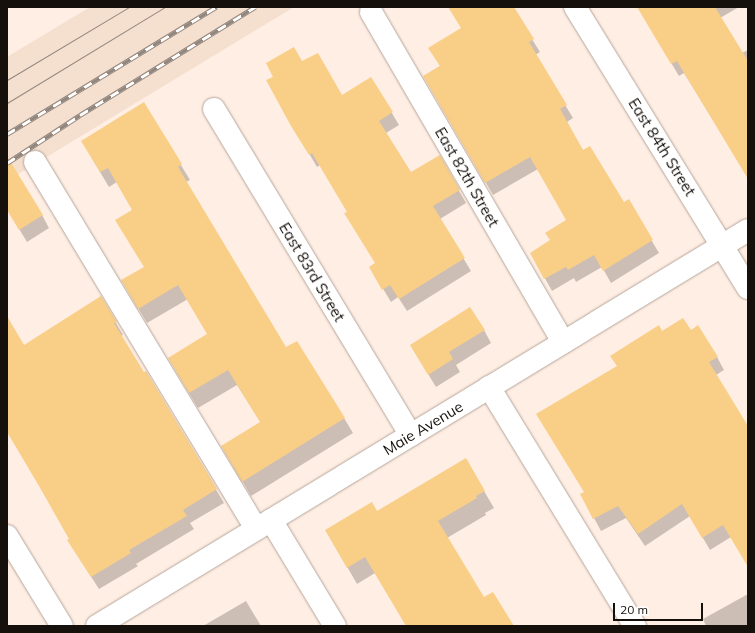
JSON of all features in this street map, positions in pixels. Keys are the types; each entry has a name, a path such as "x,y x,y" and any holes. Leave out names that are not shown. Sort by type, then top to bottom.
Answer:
{"street":[{"name":"East 84th Street","path":"575,7 748,288"},
{"name":"East 82th Street","path":"371,12 563,342"},
{"name":"East 83rd Street","path":"214,109 410,435"},
{"path":"35,162 263,525 334,626"},
{"name":"Maie Avenue","path":"97,626 748,230"},
{"path":"489,387 635,626"},
{"path":"7,536 62,626"}],"shaded area":[{"path":"90,7 294,7 7,181 7,57"}],"building":[{"path":"448,7 514,7 534,39 529,42 567,105 560,109 583,150 590,146 624,202 629,199 653,240 603,271 594,255 568,270 566,267 544,279 530,253 550,240 545,233 566,220 530,157 485,183 423,76 440,66 428,48 461,28"},
{"path":"637,7 715,7 748,61 748,179 677,61 671,64"},
{"path":"294,47 302,61 318,53 342,95 371,77 393,112 379,121 411,172 440,155 460,190 433,206 465,258 399,299 390,285 382,290 369,267 375,263 344,213 347,212 312,153 309,155 291,126 266,80 273,77 266,63"},
{"path":"144,102 182,164 178,167 286,347 297,341 345,418 242,482 221,446 260,422 228,370 189,393 168,358 207,334 178,285 138,309 121,280 144,267 115,220 132,210 108,168 100,172 81,141"},
{"path":"7,156 43,215 19,230 7,210"},
{"path":"101,296 117,322 114,323 144,372 146,371 217,489 183,510 187,516 129,550 131,553 91,577 67,540 69,539 7,432 7,316 24,345"},
{"path":"470,307 485,330 449,352 453,359 428,375 410,345"},
{"path":"683,318 691,330 698,325 718,357 709,362 748,426 748,567 723,525 702,538 682,504 638,534 618,506 593,519 580,494 584,492 536,414 617,366 610,356 659,325 662,331"},
{"path":"466,458 485,491 476,496 477,498 438,521 484,597 493,592 514,626 406,626 365,557 347,568 325,530 372,502 377,511"}],"tram line":[{"path":"7,80 129,7"},
{"path":"7,103 165,7"}],"railway":[{"path":"7,134 216,7"},
{"path":"7,163 80,115 255,7"}]}
